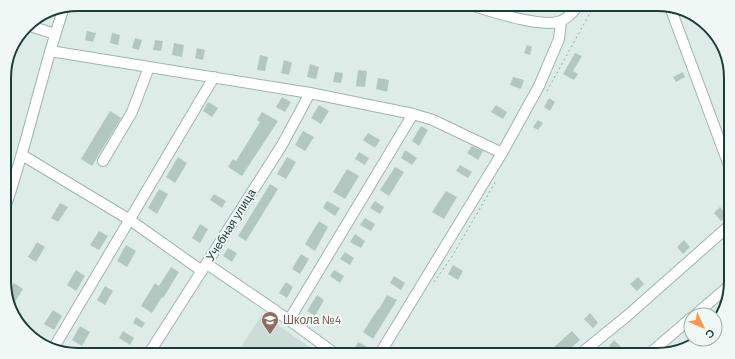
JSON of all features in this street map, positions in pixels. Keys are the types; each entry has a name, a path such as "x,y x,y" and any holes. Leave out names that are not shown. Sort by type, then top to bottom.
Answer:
{"street":[{"path":"492,11 521,19 550,24 562,20 573,11"},
{"path":"11,186 22,155 50,51 62,13"},
{"path":"672,13 724,152"},
{"path":"383,348 502,153 539,86 559,39 562,20"},
{"path":"35,28 55,34"},
{"path":"50,51 310,93 413,114 433,120 502,153"},
{"path":"103,161 132,112 149,67"},
{"path":"56,344 214,77"},
{"name":"Учебная улица","path":"153,348 282,145 310,93"},
{"path":"289,320 413,114"},
{"path":"22,155 130,220 204,268 289,320 327,348"},
{"path":"587,348 724,230"},
{"path":"704,307 723,291"},
{"path":"656,348 683,325"}],"shaded area":[{"name":"Школа №4","path":"262,314 311,348 240,348"}],"building":[{"path":"87,31 96,33 93,42 85,40"},
{"path":"112,33 120,35 118,45 110,43"},
{"path":"135,38 142,40 139,50 132,48"},
{"path":"155,40 163,41 161,51 153,50"},
{"path":"174,43 184,45 182,57 172,55"},
{"path":"527,45 532,47 530,55 524,53"},
{"path":"197,48 205,50 203,60 195,58"},
{"path":"575,53 582,56 573,71 578,74 574,80 563,74"},
{"path":"260,55 268,57 265,71 257,70"},
{"path":"284,60 292,63 289,75 281,73"},
{"path":"310,64 319,67 316,79 307,77"},
{"path":"358,70 367,71 365,87 356,86"},
{"path":"335,72 343,73 341,83 333,82"},
{"path":"683,72 685,77 676,82 673,77"},
{"path":"513,77 524,80 521,89 510,85"},
{"path":"378,78 389,80 387,92 376,89"},
{"path":"282,97 291,102 285,112 276,107"},
{"path":"549,98 555,102 550,111 544,107"},
{"path":"208,102 218,108 212,117 203,111"},
{"path":"319,105 329,111 321,124 311,118"},
{"path":"496,105 507,112 503,119 491,112"},
{"path":"110,111 121,118 92,166 81,159"},
{"path":"262,112 278,121 242,176 228,167 233,159 236,161 246,145 260,122 257,120"},
{"path":"538,120 543,123 538,130 533,127"},
{"path":"421,126 428,130 419,146 412,141"},
{"path":"303,131 314,137 305,151 295,145"},
{"path":"368,133 380,140 375,148 363,140"},
{"path":"472,146 483,151 478,160 467,153"},
{"path":"405,150 417,158 412,165 401,158"},
{"path":"359,152 369,158 365,165 355,159"},
{"path":"178,157 187,163 175,183 166,177"},
{"path":"287,157 296,162 286,179 277,174"},
{"path":"460,165 472,172 468,178 456,171"},
{"path":"395,167 404,172 389,196 380,190"},
{"path":"347,169 359,176 345,199 333,192"},
{"path":"270,184 278,189 246,241 238,236"},
{"path":"159,189 168,194 157,214 148,208"},
{"path":"446,191 457,197 444,219 432,212"},
{"path":"214,194 226,201 222,208 210,200"},
{"path":"327,201 340,208 335,216 323,208"},
{"path":"375,201 384,207 380,214 370,208"},
{"path":"60,203 68,207 58,222 51,218"},
{"path":"720,207 724,212 724,218 721,221 714,213"},
{"path":"365,218 375,224 371,231 360,225"},
{"path":"319,221 328,227 315,251 305,244"},
{"path":"200,224 208,229 200,243 192,238"},
{"path":"99,231 108,236 99,250 90,245"},
{"path":"355,234 365,241 361,248 350,242"},
{"path":"684,240 690,247 683,254 677,247"},
{"path":"37,242 45,247 36,262 28,257"},
{"path":"126,245 136,251 127,267 117,261"},
{"path":"228,248 237,253 232,262 223,256"},
{"path":"345,252 354,258 350,265 340,259"},
{"path":"301,254 309,259 300,274 292,269"},
{"path":"453,265 463,271 458,280 448,274"},
{"path":"171,267 179,272 152,313 141,306 155,283 159,286"},
{"path":"76,270 85,276 76,291 67,285"},
{"path":"334,270 344,276 340,283 330,276"},
{"path":"394,276 405,283 401,290 390,283"},
{"path":"638,277 644,284 637,291 630,284"},
{"path":"286,282 293,287 287,298 279,293"},
{"path":"14,283 23,289 15,302 13,298 12,287"},
{"path":"105,286 113,291 105,305 97,300"},
{"path":"317,295 324,300 315,316 307,311"},
{"path":"387,295 397,300 373,339 363,332"},
{"path":"53,310 62,316 54,330 44,324"},
{"path":"590,313 598,323 593,328 584,319"},
{"path":"136,317 145,323 142,328 133,323"},
{"path":"80,326 90,332 82,346 72,340"},
{"path":"123,331 134,338 130,345 119,338"},
{"path":"572,331 580,340 571,348 553,348"},
{"path":"614,340 622,348 611,348 609,346"},
{"path":"358,342 369,348 355,348"}],"place":[{"name":"Школа №4","path":"270,335"}]}
